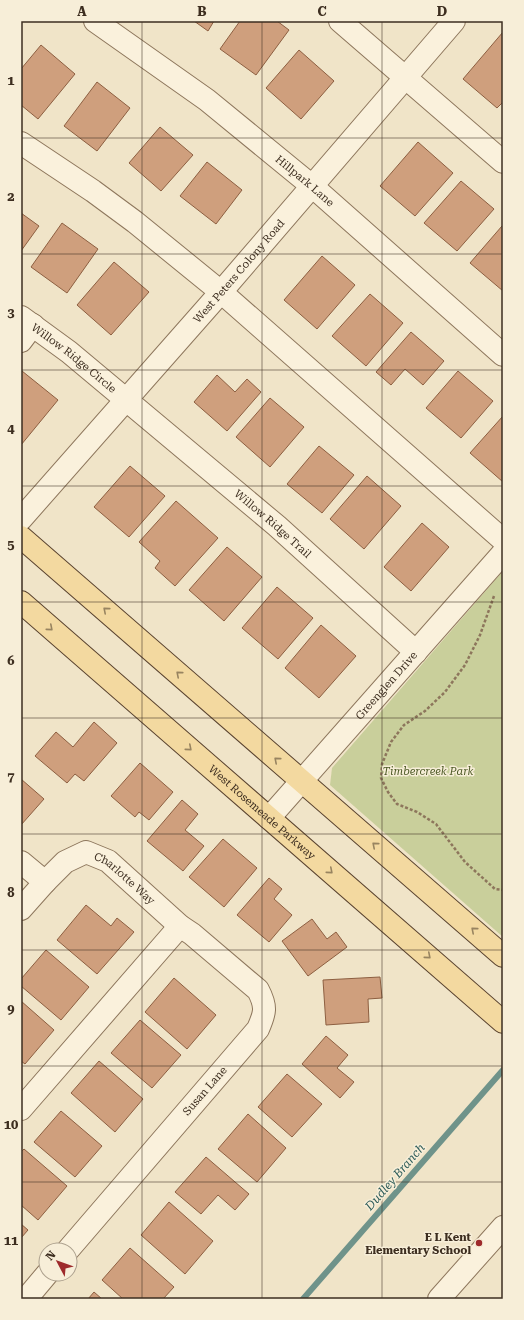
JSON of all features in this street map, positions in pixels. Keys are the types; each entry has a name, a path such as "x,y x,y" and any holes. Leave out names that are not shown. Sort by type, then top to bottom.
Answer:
{"main road":[{"path":"21,537 503,956"},
{"name":"West Rosemeade Parkway","path":"21,602 503,1022"}],"street":[{"name":"Hillpark Lane","path":"95,21 207,100 312,186 503,355"},
{"path":"340,21 503,162"},
{"name":"West Peters Colony Road","path":"21,519 221,292 454,21"},
{"path":"21,144 93,191 135,222 221,292 503,540"},
{"name":"Willow Ridge Circle","path":"25,328 69,352 125,400"},
{"name":"Willow Ridge Trail","path":"125,400 277,526 416,652"},
{"name":"Greenglen Drive","path":"269,818 503,553"},
{"name":"Charlotte Way","path":"21,909 65,862 86,852 108,861 186,930"},
{"path":"21,862 45,882"},
{"path":"21,1109 186,930"},
{"name":"Susan Lane","path":"75,1242 240,1051 258,1029 265,1013 263,1000 258,990 186,930"},
{"path":"439,1299 503,1227"},
{"path":"26,1299 40,1282"}],"path":[{"path":"495,592 480,635 465,665 445,692 425,711 404,725 391,742 382,764 381,778 388,792 397,804 417,812 436,824 465,862 495,888 503,890"}],"green space":[{"name":"Timbercreek Park","path":"503,571 503,937 330,785 332,768"}],"building":[{"path":"194,21 214,21 208,31"},
{"path":"240,21 277,21 289,30 256,75 220,49"},
{"path":"503,32 503,102 497,108 463,79"},
{"path":"41,45 75,74 38,119 21,105 21,69"},
{"path":"299,50 334,81 301,119 266,88"},
{"path":"97,82 130,108 97,151 64,126"},
{"path":"160,127 193,155 161,191 129,163"},
{"path":"418,142 453,173 415,216 380,186"},
{"path":"207,162 242,190 216,224 180,196"},
{"path":"461,181 494,209 457,251 424,223"},
{"path":"21,213 39,226 21,251"},
{"path":"62,223 98,249 67,293 31,267"},
{"path":"503,226 503,291 470,263"},
{"path":"322,256 355,285 317,329 284,300"},
{"path":"114,262 149,292 111,335 77,305"},
{"path":"370,294 403,323 366,366 332,336"},
{"path":"411,332 444,361 423,385 405,369 391,385 376,372"},
{"path":"22,371 58,400 21,445 21,372"},
{"path":"458,371 493,401 461,438 426,408"},
{"path":"217,375 235,392 247,379 261,392 227,431 194,402"},
{"path":"270,398 304,427 270,467 236,437"},
{"path":"503,416 503,482 470,453"},
{"path":"319,446 354,475 322,513 287,484"},
{"path":"130,466 165,496 129,537 94,507"},
{"path":"367,476 401,506 364,549 330,519"},
{"path":"176,501 218,538 175,586 155,568 160,561 139,542"},
{"path":"422,523 449,547 411,591 384,567"},
{"path":"227,547 262,577 224,621 189,590"},
{"path":"277,587 313,618 278,659 242,628"},
{"path":"321,625 356,656 319,698 285,668"},
{"path":"94,722 117,743 84,781 75,774 67,783 35,756 56,732 73,747"},
{"path":"140,763 173,792 149,820 139,812 135,817 111,796"},
{"path":"21,779 44,799 21,825"},
{"path":"182,800 198,814 185,830 204,846 183,871 147,841"},
{"path":"223,839 257,868 224,907 189,877"},
{"path":"269,878 282,889 274,899 292,915 269,942 237,915"},
{"path":"86,905 111,926 117,918 134,932 97,974 57,940"},
{"path":"312,919 327,939 336,932 347,947 308,976 282,941"},
{"path":"46,950 89,987 61,1020 21,986 21,979"},
{"path":"380,977 382,998 368,999 369,1022 326,1025 323,980"},
{"path":"174,978 216,1015 187,1049 145,1012"},
{"path":"21,1001 54,1030 25,1064 21,1061"},
{"path":"140,1020 181,1055 152,1088 111,1053"},
{"path":"326,1036 348,1055 337,1068 354,1082 340,1098 302,1064"},
{"path":"99,1061 143,1099 115,1132 71,1093"},
{"path":"287,1074 322,1104 292,1137 258,1107"},
{"path":"61,1111 102,1146 75,1177 34,1142"},
{"path":"248,1114 286,1148 257,1182 218,1149"},
{"path":"24,1149 67,1186 38,1220 21,1205 21,1152"},
{"path":"206,1157 249,1194 235,1210 218,1195 201,1214 175,1192"},
{"path":"169,1202 213,1241 185,1274 141,1235"},
{"path":"21,1224 28,1230 21,1238"},
{"path":"130,1248 174,1287 163,1299 123,1299 102,1280"},
{"path":"94,1292 102,1299 88,1299"}],"waterway":[{"name":"Dudley Branch","path":"303,1299 503,1070"}],"place":[{"name":"E L Kent Elementary School","path":"479,1243"}]}
